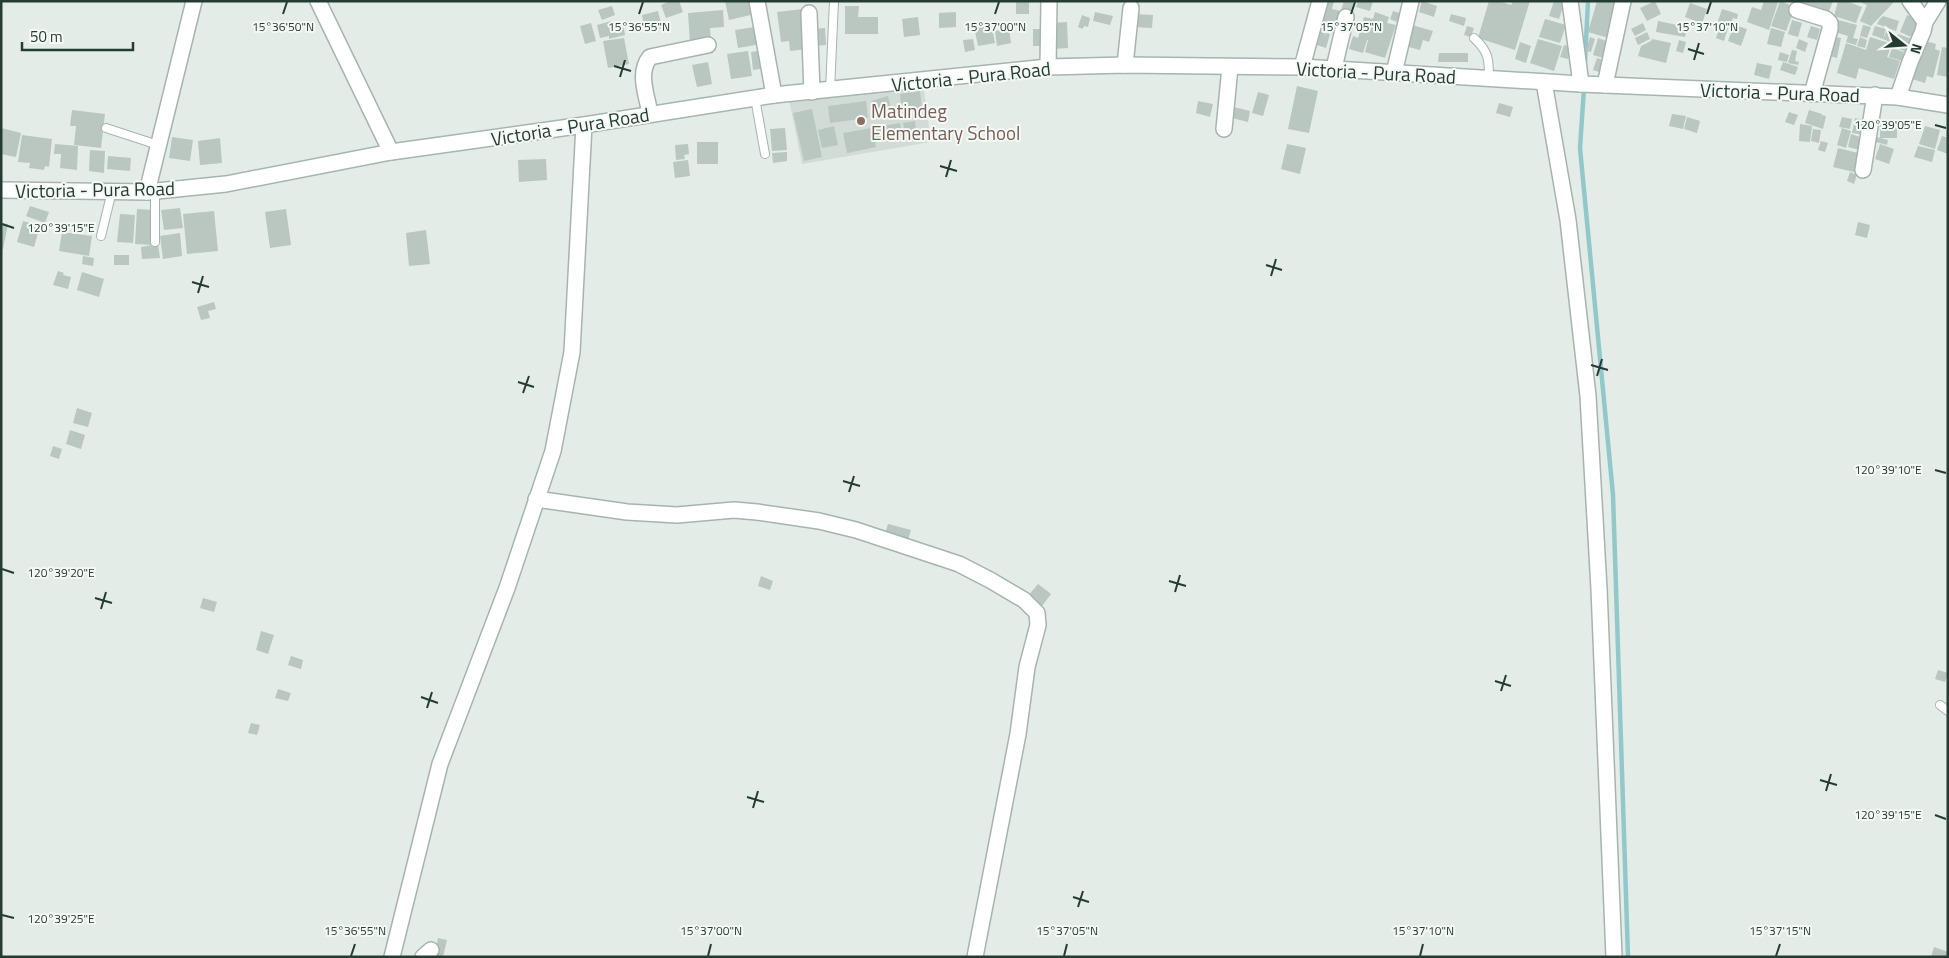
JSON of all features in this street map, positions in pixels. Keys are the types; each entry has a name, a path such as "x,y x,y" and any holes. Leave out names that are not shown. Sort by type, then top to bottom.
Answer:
{"street":[{"path":"151,191 158,145 194,1"},
{"path":"318,1 391,152"},
{"path":"756,1 774,95"},
{"path":"1048,67 1049,1"},
{"path":"1302,66 1320,1"},
{"path":"1570,1 1581,84"},
{"path":"1605,85 1623,1"},
{"path":"1910,1 1925,22"},
{"path":"1898,97 1925,22 1938,1"},
{"path":"1394,73 1407,2"},
{"path":"1125,65 1131,8"},
{"path":"1798,10 1826,19 1830,23 1812,94"},
{"path":"809,13 812,92"},
{"path":"1334,68 1346,18"},
{"path":"650,114 643,75 644,64 650,57 708,45"},
{"name":"Victoria - Pura Road","path":"1,190 151,191 226,184 391,152 584,125 774,95 1048,67 1125,65 1302,66 1581,84 1875,95 1948,105"},
{"path":"1224,129 1230,67"},
{"path":"1544,82 1568,220 1588,396 1599,589 1614,957"},
{"path":"1863,170 1875,95"},
{"path":"393,956 440,764 507,588 553,451 572,352 584,125"},
{"path":"536,500 626,512 677,515 734,510 819,521 856,530 959,564 1024,600 1037,614 1038,624 1027,667 1018,734 974,957"}],"lane":[{"path":"830,90 834,1"},
{"path":"1474,38 1483,46 1489,57 1489,79"},
{"path":"755,98 765,154"},
{"path":"106,128 158,145"},
{"path":"102,236 112,191"},
{"path":"151,191 155,242"},
{"path":"1940,705 1948,711"}],"shaded area":[{"name":"Matindeg Elementary School","path":"923,84 931,142 802,164 789,100"}],"building":[{"path":"671,1 679,1 683,12 666,18 661,5"},
{"path":"725,1 752,1 755,14 729,20"},
{"path":"1016,1 1029,1 1029,14 1016,14"},
{"path":"1325,1 1334,1 1332,9 1340,11 1336,23 1326,20 1329,21 1326,31 1317,29"},
{"path":"1344,1 1354,1 1350,13 1341,11"},
{"path":"1358,1 1373,1 1370,11 1356,7"},
{"path":"1422,1 1437,6 1434,17 1419,12"},
{"path":"1489,1 1498,1 1511,5 1513,1 1530,1 1515,50 1478,38"},
{"path":"1554,1 1565,1 1559,19 1549,16"},
{"path":"1597,1 1617,1 1612,39 1588,32"},
{"path":"1655,1 1661,14 1647,21 1640,8"},
{"path":"1764,1 1778,2 1769,30 1747,22 1752,7 1761,10"},
{"path":"1780,1 1795,7 1786,31 1771,26"},
{"path":"1802,1 1833,1 1827,16 1800,4"},
{"path":"1838,1 1846,1 1862,7 1856,23 1834,16"},
{"path":"1864,1 1895,1 1871,26 1860,21 1867,5 1862,3"},
{"path":"1690,3 1707,9 1702,24 1685,17"},
{"path":"612,6 615,15 602,20 598,10"},
{"path":"845,6 859,6 858,17 878,17 878,34 845,34"},
{"path":"803,9 808,49 790,51 789,41 781,42 777,12"},
{"path":"1722,9 1738,14 1737,19 1733,18 1730,25 1718,21"},
{"path":"723,10 724,27 710,28 711,43 690,44 688,13"},
{"path":"658,11 662,28 645,32 642,15"},
{"path":"1393,11 1400,13 1397,22 1390,19"},
{"path":"956,12 956,27 939,28 939,13"},
{"path":"1095,12 1113,16 1110,25 1093,21"},
{"path":"1375,12 1389,17 1387,23 1396,25 1385,58 1365,52 1368,40 1363,53 1349,49 1353,36 1358,38 1364,17 1373,19"},
{"path":"1134,14 1153,15 1152,28 1133,27"},
{"path":"1451,14 1466,18 1464,26 1449,21"},
{"path":"1082,15 1090,18 1088,27 1084,26 1083,29 1078,27"},
{"path":"1907,15 1920,20 1913,38 1900,32"},
{"path":"1883,16 1899,21 1896,31 1877,24"},
{"path":"918,17 920,35 904,37 902,19"},
{"path":"1545,19 1566,25 1560,43 1539,37"},
{"path":"1792,20 1802,23 1798,37 1788,34"},
{"path":"1839,20 1857,25 1853,38 1858,39 1856,45 1846,42 1848,36 1835,32"},
{"path":"611,21 613,28 623,25 625,35 609,39 609,36 600,38 597,25"},
{"path":"1658,21 1687,27 1685,37 1656,32"},
{"path":"1067,22 1068,48 1052,49 1051,23"},
{"path":"1329,22 1336,24 1333,33 1326,31"},
{"path":"591,23 596,41 585,44 580,26"},
{"path":"991,23 995,43 978,46 974,26"},
{"path":"1643,23 1646,30 1635,36 1631,29"},
{"path":"1412,25 1433,31 1429,42 1423,40 1420,50 1405,46"},
{"path":"1734,25 1747,29 1741,46 1728,41"},
{"path":"1863,25 1871,27 1867,38 1860,36"},
{"path":"1467,26 1474,28 1471,37 1464,35"},
{"path":"1720,26 1728,28 1724,41 1716,38"},
{"path":"1811,26 1820,29 1817,40 1807,37"},
{"path":"1875,26 1886,29 1883,39 1872,35"},
{"path":"755,27 761,44 738,48 735,30"},
{"path":"825,28 826,45 813,46 811,29"},
{"path":"1771,28 1785,32 1781,47 1767,44"},
{"path":"1009,29 1011,43 997,46 995,31"},
{"path":"1033,29 1044,29 1044,46 1033,46"},
{"path":"1315,29 1325,33 1325,36 1326,33 1330,34 1326,48 1311,43"},
{"path":"1887,30 1895,33 1892,43 1883,39"},
{"path":"1647,32 1650,39 1638,45 1635,38"},
{"path":"1898,34 1912,39 1907,52 1893,47"},
{"path":"1830,36 1841,38 1837,58 1826,55"},
{"path":"1590,37 1595,39 1591,52 1586,51"},
{"path":"1860,37 1867,40 1865,48 1857,46"},
{"path":"1870,37 1892,44 1887,57 1900,61 1894,79 1859,68 1856,79 1837,73 1846,43 1866,50"},
{"path":"624,38 629,64 608,68 603,41"},
{"path":"1598,38 1612,43 1607,59 1593,55"},
{"path":"973,39 975,50 965,52 963,40"},
{"path":"1538,39 1562,46 1554,71 1530,63"},
{"path":"1652,39 1671,43 1666,63 1638,56 1641,46"},
{"path":"1799,39 1808,43 1805,52 1796,48"},
{"path":"1679,40 1686,42 1683,53 1676,51"},
{"path":"1922,40 1936,44 1935,49 1940,51 1933,78 1927,76 1925,83 1912,79"},
{"path":"1520,42 1531,46 1526,63 1515,59"},
{"path":"1564,45 1572,47 1568,59 1560,57"},
{"path":"1942,47 1948,48 1948,77 1937,75"},
{"path":"1892,48 1904,52 1902,61 1889,57"},
{"path":"763,50 765,68 753,70 751,52"},
{"path":"1792,50 1797,51 1795,61 1799,62 1798,65 1788,63"},
{"path":"748,51 752,76 731,79 727,54"},
{"path":"1780,52 1789,55 1787,62 1778,60"},
{"path":"1439,53 1468,53 1468,62 1438,62"},
{"path":"1597,58 1606,61 1602,73 1593,70"},
{"path":"708,62 712,84 697,87 692,65"},
{"path":"1783,62 1798,67 1795,75 1780,70"},
{"path":"1757,63 1772,66 1769,79 1754,75"},
{"path":"1297,86 1318,91 1309,133 1288,129"},
{"path":"920,91 922,110 902,113 900,94"},
{"path":"1258,92 1269,95 1263,116 1252,113"},
{"path":"888,96 892,112 875,116 871,101"},
{"path":"866,101 868,118 830,123 828,106"},
{"path":"1198,101 1213,104 1210,117 1196,113"},
{"path":"1499,103 1513,107 1510,117 1496,113"},
{"path":"1234,107 1250,111 1248,122 1232,118"},
{"path":"812,109 822,157 804,161 793,113"},
{"path":"72,110 105,114 101,148 74,145 76,126 70,126"},
{"path":"1809,110 1822,114 1819,125 1822,115 1826,116 1823,129 1805,123"},
{"path":"1789,112 1798,115 1794,125 1785,122"},
{"path":"1672,114 1686,116 1683,129 1669,126"},
{"path":"1687,117 1700,121 1697,133 1684,129"},
{"path":"1842,117 1852,119 1850,129 1839,127"},
{"path":"1855,118 1869,121 1866,135 1852,133"},
{"path":"915,121 916,132 905,134 903,123"},
{"path":"900,123 902,136 875,141 876,147 847,153 843,133"},
{"path":"1800,124 1812,126 1810,142 1799,141"},
{"path":"1880,125 1897,125 1897,138 1880,138"},
{"path":"834,126 838,145 822,148 818,130"},
{"path":"1925,126 1940,130 1935,149 1919,144"},
{"path":"1,128 21,133 16,157 1,154"},
{"path":"785,128 787,150 772,151 770,129"},
{"path":"1842,128 1851,131 1846,148 1837,145"},
{"path":"1813,129 1821,130 1819,143 1811,141"},
{"path":"1851,134 1863,138 1860,150 1848,147"},
{"path":"22,135 52,139 49,167 45,166 44,170 29,168 30,163 18,162"},
{"path":"1942,136 1948,138 1948,154 1937,150"},
{"path":"172,137 193,140 190,161 169,158"},
{"path":"1877,137 1888,140 1887,145 1876,142"},
{"path":"220,138 222,163 200,165 198,141"},
{"path":"1821,141 1828,143 1825,152 1818,150"},
{"path":"697,142 718,142 718,164 697,164"},
{"path":"55,144 78,146 77,170 60,168 61,154 54,154"},
{"path":"688,144 689,154 684,155 685,159 676,160 675,145"},
{"path":"1287,144 1306,148 1300,174 1281,169"},
{"path":"1880,144 1894,149 1889,164 1875,159"},
{"path":"1918,146 1935,150 1932,162 1914,157"},
{"path":"1838,148 1862,154 1858,173 1833,167"},
{"path":"90,150 105,151 104,173 89,171"},
{"path":"787,152 787,161 773,163 772,153"},
{"path":"108,156 131,158 130,171 107,169"},
{"path":"546,159 547,180 519,182 518,160"},
{"path":"688,160 690,176 675,178 673,162"},
{"path":"1850,172 1857,175 1854,184 1847,181"},
{"path":"30,206 49,212 45,223 26,216"},
{"path":"180,208 183,228 164,230 161,210"},
{"path":"137,209 154,210 152,245 135,244"},
{"path":"286,209 291,245 270,248 265,212"},
{"path":"214,211 218,251 187,254 183,214"},
{"path":"120,214 135,215 133,243 117,242"},
{"path":"23,221 40,226 34,247 17,242"},
{"path":"1858,222 1870,225 1867,238 1855,235"},
{"path":"1,223 8,224 3,249 1,249"},
{"path":"426,230 430,264 409,266 406,233"},
{"path":"62,232 92,236 89,256 59,251"},
{"path":"180,233 182,256 163,259 160,236"},
{"path":"158,244 160,258 142,259 141,247"},
{"path":"114,255 129,255 129,265 114,265"},
{"path":"83,256 94,258 93,266 82,264"},
{"path":"58,271 64,273 63,275 71,277 68,289 53,285"},
{"path":"82,272 104,279 99,297 77,290"},
{"path":"214,302 216,309 208,311 210,318 201,320 197,307"},
{"path":"77,408 92,413 88,427 73,423"},
{"path":"70,430 85,435 81,449 66,444"},
{"path":"53,446 62,449 59,459 50,456"},
{"path":"888,524 911,530 908,540 885,534"},
{"path":"761,576 773,581 770,590 758,586"},
{"path":"1038,584 1051,594 1042,606 1028,596"},
{"path":"203,598 217,602 214,612 200,608"},
{"path":"261,631 274,635 268,654 256,650"},
{"path":"291,656 303,660 301,669 288,665"},
{"path":"1938,670 1948,673 1945,682 1935,679"},
{"path":"278,689 291,693 288,701 275,698"},
{"path":"251,723 260,725 257,735 248,733"},
{"path":"438,938 447,940 443,957 435,955"},
{"path":"1934,947 1948,952 1948,957 1931,957"}],"waterway":[{"path":"1585,62 1588,1"},
{"path":"1584,88 1580,148 1613,495 1628,957"}],"place":[{"name":"Matindeg Elementary School","path":"861,121"}]}
